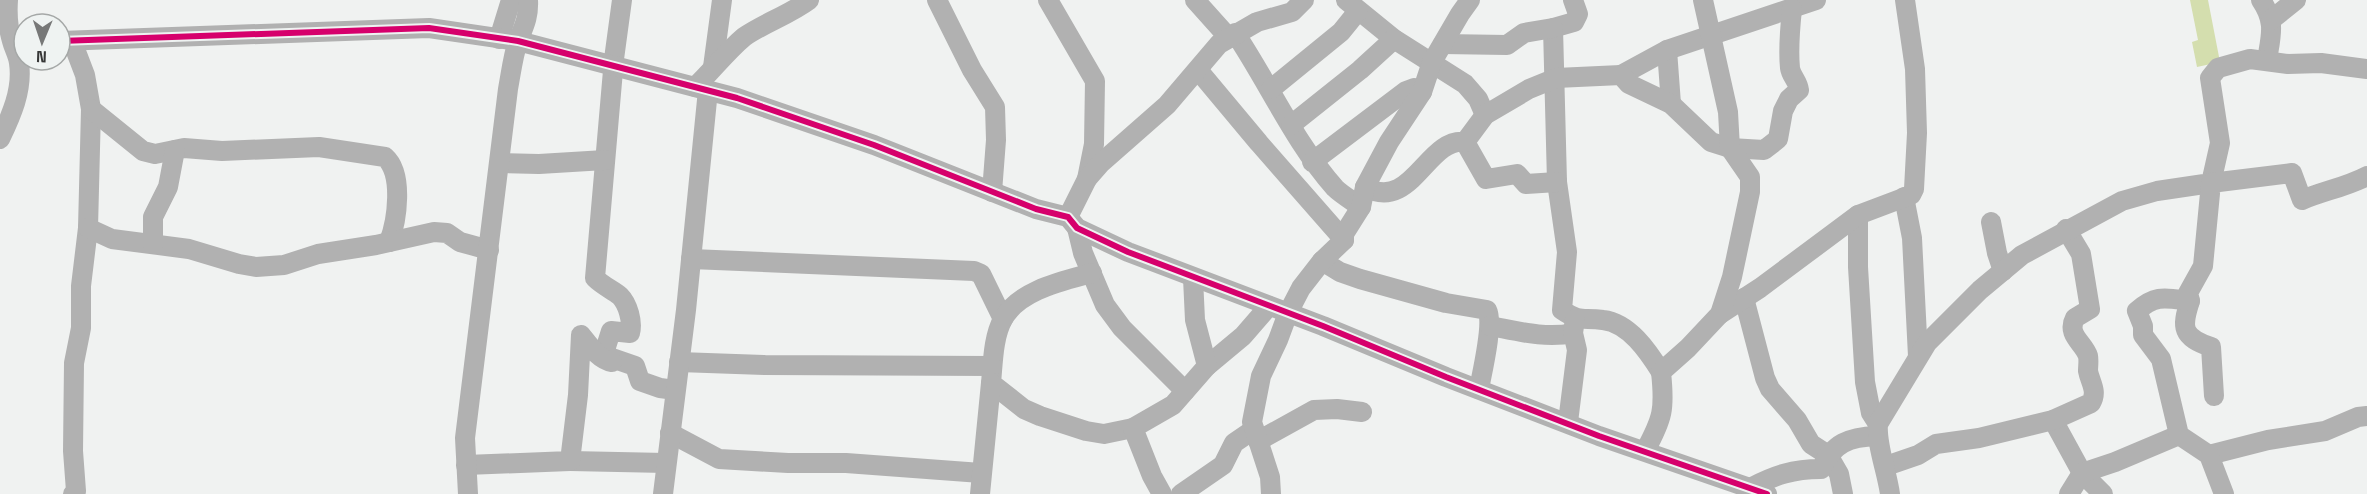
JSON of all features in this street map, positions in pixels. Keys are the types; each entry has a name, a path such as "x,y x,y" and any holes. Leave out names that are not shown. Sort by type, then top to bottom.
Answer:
{"street":[{"path":"8,0 7,12 12,42"},
{"path":"468,494 465,438 501,163 508,88 511,0"},
{"path":"509,40 524,30 529,14 528,0"},
{"path":"622,0 613,67 595,278 605,288 620,296 629,312 632,327 630,333 611,332 605,350 609,357 635,366 640,381 675,390"},
{"path":"712,70 722,0"},
{"path":"663,494 691,259 702,89 712,70 725,54 746,36 797,9 809,0"},
{"path":"937,0 972,69 995,107 996,140 992,192"},
{"path":"1047,0 1095,81 1094,144 1087,179 1072,223 1105,305 1122,328 1185,391"},
{"path":"1195,0 1232,35 1271,89 1312,162 1326,174 1336,189 1361,207"},
{"path":"1087,179 1108,156 1156,116 1219,44 1257,22 1292,12 1304,0"},
{"path":"1271,494 1270,477 1252,415 1261,376 1301,288 1344,240 1344,234 1361,207 1365,187 1389,142 1422,92 1432,62 1470,0"},
{"path":"1443,44 1507,45 1524,33 1574,22 1578,14 1573,0"},
{"path":"1703,0 1728,112 1730,148 1750,177 1750,192 1734,270 1720,314"},
{"path":"1465,142 1485,116 1529,89 1556,78 1621,75 1667,50 1816,0"},
{"path":"1661,372 1688,348 1720,314 1858,216 1911,195 1914,189 1917,133 1915,69 1905,0"},
{"path":"2261,0 2269,12 2272,27 2267,60"},
{"path":"2271,20 2296,0"},
{"path":"1271,89 1341,32 1352,5 1394,39 1465,84 1478,99 1485,116"},
{"path":"1621,75 1629,84 1671,104 1711,142 1730,148 1764,150 1778,139 1783,111 1789,99 1799,90 1798,81 1791,71 1789,33 1792,9"},
{"path":"72,41 429,27 509,40 702,89 874,146 1072,223 1193,278 1288,313 1599,436 1759,491 1776,475 1804,469 1821,469 1828,455 1840,444 1878,430 1927,343 1980,290 2022,255 2066,230 2122,201 2157,191 2292,173 2302,200 2315,194 2336,190 2367,176"},
{"path":"1553,27 1557,182 1567,252 1562,310 1574,326 1577,350 1568,422"},
{"path":"1291,125 1360,70 1394,39"},
{"path":"1667,50 1671,104"},
{"path":"72,52 85,75 92,109 88,228 81,286 81,328 75,363 73,451 76,491 73,494"},
{"path":"2214,396 2211,347 2193,340 2186,332 2184,318 2190,300 2188,293 2203,266 2211,183 2220,143 2210,78 2218,68 2250,59 2288,64 2321,63 2367,69"},
{"path":"1198,70 1344,240"},
{"path":"0,139 14,109 19,72"},
{"path":"1312,162 1406,91 1414,88 1422,92"},
{"path":"92,109 143,150 155,154 184,148 222,151 319,147 385,157 390,161 395,176 397,196 396,218 388,242"},
{"path":"1365,187 1372,191 1384,192 1401,188 1445,146 1457,141 1465,142"},
{"path":"1465,142 1486,179 1518,174 1526,184 1557,182"},
{"path":"153,244 153,217 168,187 175,150"},
{"path":"501,163 540,164 605,160"},
{"path":"1904,197 1912,238 1918,356"},
{"path":"1858,216 1858,274 1865,382 1870,413 1878,430 1890,494"},
{"path":"1991,222 2003,271"},
{"path":"88,228 112,239 189,249 238,264 270,267 301,261 318,254 441,232 466,244 489,250"},
{"path":"1886,466 1911,459 1936,444 1979,438 2053,420 2091,403 2095,392 2089,373 2088,355 2076,340 2073,328 2073,321 2090,309 2081,254 2066,230"},
{"path":"691,259 974,271 981,274 1003,319"},
{"path":"1323,261 1340,272 1360,279 1446,303 1487,310 1490,315 1490,326 1479,389"},
{"path":"980,494 995,346 1003,319 1017,304 1029,296 1062,282 1092,273"},
{"path":"1193,278 1195,320 1207,366"},
{"path":"1744,298 1770,389 1797,420 1811,444 1828,455 1839,474 1843,494"},
{"path":"2190,300 2168,298 2149,300 2138,311 2143,326 2143,335 2161,359 2179,435 2209,455 2224,494"},
{"path":"679,362 992,375 1024,409 1086,431 1104,434 1133,428 1173,405 1207,366 1243,336 1269,306"},
{"path":"1490,326 1530,333 1564,335 1574,326 1603,320 1623,328 1648,352 1661,372 1663,412 1659,425 1645,451"},
{"path":"570,460 578,395 581,335 607,362 626,363"},
{"path":"1181,494 1223,465 1234,442 1314,410 1337,409 1362,412"},
{"path":"2209,455 2268,440 2325,431 2358,417 2367,416"},
{"path":"2053,420 2082,473 2103,494"},
{"path":"1133,428 1152,476 1162,494"},
{"path":"670,433 719,459 846,463 981,473"},
{"path":"2069,494 2082,473 2179,435"},
{"path":"466,465 570,460 666,463"}],"green space":[{"path":"2190,0 2208,0 2220,62 2197,67 2192,42 2198,40"}],"cycle path":[{"path":"72,41 429,28 518,41 737,98 874,145 1036,209 1068,217 1077,228 1128,252 1323,326 1446,377 1599,436 1767,494"}]}
